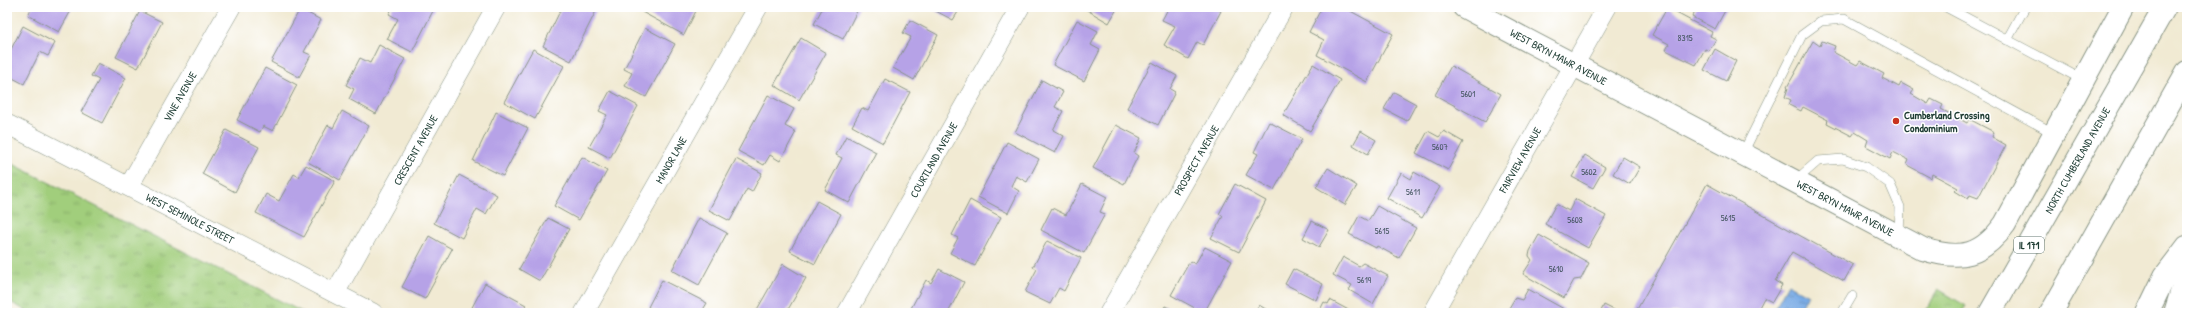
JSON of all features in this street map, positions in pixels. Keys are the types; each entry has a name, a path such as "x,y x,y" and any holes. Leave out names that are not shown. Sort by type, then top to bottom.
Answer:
{"street":[{"name":"VINE AVENUE","path":"129,186 231,7"},
{"name":"CRESCENT AVENUE","path":"335,293 496,7"},
{"name":"MANOR LANE","path":"584,313 758,7"},
{"name":"COURTLAND AVENUE","path":"847,313 1020,7"},
{"name":"PROSPECT AVENUE","path":"1109,313 1284,7"},
{"name":"WEST BRYN MAWR AVENUE","path":"1464,7 1923,249 1942,255 1960,256 1979,250 1994,240 2006,224 2123,7"},
{"name":"FAIRVIEW AVENUE","path":"1433,313 1607,7"},
{"name":"NORTH CUMBERLAND AVENUE","path":"1990,313 2165,7"},
{"path":"2051,313 2187,72"},
{"name":"WEST SEMINOLE STREET","path":"7,124 373,313"},
{"path":"2147,313 2165,276 2187,246"},
{"path":"2175,313 2187,274"}],"lane":[{"path":"1946,7 2083,80"},
{"path":"2007,40 2025,7"},
{"path":"1743,154 1802,35 1821,21 1844,18 2055,134"},
{"path":"1795,181 1818,161 1843,159 1866,167 1890,184 1900,207 1900,236"},
{"path":"1842,313 1852,296"}],"green space":[{"path":"7,161 304,313 30,313 7,300"},
{"path":"1938,289 1966,306 1961,313 1925,313"}],"water":[{"path":"1788,284 1808,295 1798,313 1772,313"}],"building":[{"path":"32,7 73,7 59,32 28,15"},
{"path":"393,7 435,7 412,52 387,39 398,19 389,14"},
{"path":"562,7 598,7 571,61 543,46"},
{"path":"644,7 698,7 684,35 642,12"},
{"path":"823,7 859,7 843,39 814,24"},
{"path":"928,7 961,7 953,20"},
{"path":"1082,7 1118,7 1109,23"},
{"path":"1169,7 1213,7 1221,11 1203,45 1197,42 1188,59 1164,45 1175,26 1162,20"},
{"path":"1322,7 1343,7 1393,34 1367,82 1317,55 1324,40 1309,32"},
{"path":"1697,7 1727,7 1715,29 1692,17"},
{"path":"1667,8 1712,32 1710,36 1716,39 1709,51 1705,49 1696,65 1666,50 1669,44 1652,35"},
{"path":"300,9 321,20 304,52 311,55 299,77 271,62"},
{"path":"140,11 162,22 138,68 116,57"},
{"path":"910,20 938,35 914,80 893,68 911,37 903,33"},
{"path":"1077,20 1098,31 1091,45 1100,50 1084,81 1053,65"},
{"path":"23,26 55,43 48,56 40,52 24,84 7,75 7,57"},
{"path":"645,28 675,44 646,97 625,86 632,73 624,69"},
{"path":"801,38 826,53 799,100 774,85"},
{"name":"Cumberland Crossing Condominium","path":"1813,41 1820,46 1822,41 1835,46 1833,52 1857,65 1860,61 1884,74 1882,78 1899,87 1901,83 1914,90 1911,94 1928,104 1931,99 1943,105 1941,109 1967,123 1969,119 1994,132 1992,137 2006,145 1978,198 1970,195 1968,199 1955,191 1958,188 1932,174 1931,178 1907,165 1909,160 1893,152 1890,159 1866,146 1868,140 1855,132 1852,136 1827,123 1828,120 1803,107 1801,111 1789,105 1791,100 1785,97 1787,87"},
{"path":"379,45 405,59 376,114 349,99 354,89 346,85 360,58 370,63"},
{"path":"533,49 564,66 535,119 504,102"},
{"path":"1715,49 1736,61 1726,81 1704,70"},
{"path":"1152,62 1177,76 1170,89 1175,92 1158,125 1127,108"},
{"path":"98,63 126,78 102,123 81,112 99,80 91,76"},
{"path":"1313,64 1340,80 1310,131 1283,115"},
{"path":"1451,66 1501,94 1485,122 1435,95"},
{"path":"265,68 297,85 273,131 263,126 260,132 237,120"},
{"path":"885,79 910,92 883,143 852,126 862,108 868,111"},
{"path":"1042,80 1063,92 1055,107 1063,111 1053,130 1064,136 1055,153 1015,132"},
{"path":"610,91 638,106 610,158 589,147 607,115 599,111"},
{"path":"1394,92 1416,104 1407,121 1384,109"},
{"path":"768,95 794,109 785,126 796,132 780,161 770,155 764,165 738,151"},
{"path":"342,111 369,126 340,180 308,162 328,125 333,128"},
{"path":"496,112 528,128 503,176 473,161"},
{"path":"1269,122 1302,139 1274,190 1246,175 1258,154 1254,152"},
{"path":"1116,125 1141,138 1134,153 1138,156 1124,184 1093,168"},
{"path":"226,130 259,147 235,192 202,174"},
{"path":"1361,131 1376,140 1368,154 1353,145"},
{"path":"1428,131 1439,137 1444,131 1463,142 1448,170 1416,153"},
{"path":"846,136 876,152 849,203 825,190 842,158 836,155"},
{"path":"1007,142 1039,159 1027,182 1016,176 1011,186 1019,191 1008,213 978,197"},
{"path":"1585,155 1605,167 1593,188 1572,177"},
{"path":"582,157 607,171 579,220 554,206"},
{"path":"1623,157 1640,167 1630,184 1613,174"},
{"path":"736,159 762,173 752,192 747,189 730,221 709,210"},
{"path":"306,165 335,181 304,237 256,213 266,194 279,201 294,174 299,177"},
{"path":"1328,168 1357,186 1345,205 1316,187"},
{"path":"1414,172 1440,187 1422,218 1387,198 1401,173 1411,179"},
{"path":"459,175 497,195 486,214 477,209 462,238 434,223"},
{"path":"1082,184 1107,197 1100,212 1105,214 1084,253 1041,230 1052,208 1066,215"},
{"path":"1235,184 1266,201 1239,252 1211,238 1223,216 1219,214"},
{"path":"1707,184 1853,265 1844,281 1792,252 1775,281 1782,285 1772,302 1764,298 1756,313 1748,310 1746,313 1635,313"},
{"path":"1575,199 1606,216 1588,248 1545,224 1556,204 1569,211"},
{"path":"970,200 1001,217 975,266 950,253 958,238 952,235"},
{"path":"817,201 841,214 815,264 790,251"},
{"path":"1377,206 1416,228 1399,258 1377,246 1376,248 1349,234 1359,216 1368,221"},
{"path":"548,218 569,229 540,281 519,269"},
{"path":"699,218 727,233 699,285 672,270"},
{"path":"1312,221 1329,230 1319,247 1303,238"},
{"path":"1539,235 1589,263 1581,279 1574,280 1564,298 1523,274 1532,260 1529,256 1530,251"},
{"path":"429,236 452,249 425,299 402,287"},
{"path":"1047,241 1081,258 1064,291 1059,288 1050,304 1025,292 1037,269 1033,267"},
{"path":"1205,247 1232,261 1204,313 1171,295 1190,261 1195,264"},
{"path":"1343,257 1359,266 1363,263 1388,276 1373,304 1349,290 1352,285 1333,275"},
{"path":"783,264 806,278 786,313 755,313"},
{"path":"939,269 964,282 948,313 909,312 926,280 931,283"},
{"path":"1293,269 1323,284 1316,300 1285,284"},
{"path":"662,280 707,303 701,313 660,313 648,307"},
{"path":"485,283 526,305 522,313 469,313"},
{"path":"1528,289 1564,309 1562,313 1506,313 1515,298 1522,300"},
{"path":"1330,300 1354,313 1314,313 1317,308 1320,310 1324,302 1328,304"},
{"path":"1259,305 1272,313 1254,313"},
{"path":"1604,305 1620,313 1600,313"},
{"path":"1165,306 1178,313 1161,313"}],"place":[{"name":"Cumberland Crossing Condominium","path":"1896,121"}]}
